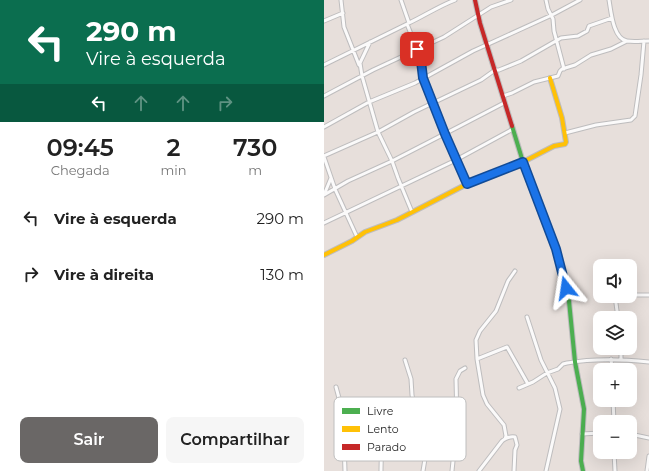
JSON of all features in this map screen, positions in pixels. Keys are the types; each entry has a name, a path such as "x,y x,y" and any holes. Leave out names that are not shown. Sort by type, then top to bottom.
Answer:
{"street":[{"path":"341,0 344,27 359,65 378,132 392,161 412,212"},
{"path":"400,0 421,61 423,78 467,184"},
{"path":"324,65 419,19 435,8 455,0"},
{"path":"475,0 478,15 523,162 556,249 569,301 575,362 584,408 581,461 583,471"},
{"path":"324,96 444,37 468,23 478,15 511,0"},
{"path":"546,0 548,9 552,15 556,41 564,69"},
{"path":"324,127 369,102 415,83 487,45 552,15 580,0"},
{"path":"609,0 612,18 619,35 627,41"},
{"path":"324,21 343,13"},
{"path":"357,237 335,189 324,156 378,132 414,112 481,80 495,70 499,70 520,60 561,38 578,36 587,31 589,26 612,18"},
{"path":"502,96 512,93 534,82 558,76 560,71 575,65 592,55 611,49 627,41 649,41"},
{"path":"565,133 596,125 631,120 635,116 644,41"},
{"path":"359,65 370,42"},
{"path":"324,255 352,241 365,232 397,220 467,184 523,162 554,146 565,144 565,133 550,78"},
{"path":"324,195 348,181 392,161 504,102"},
{"path":"324,223 456,160 513,129"},
{"path":"324,195 331,178"},
{"path":"505,439 506,436 504,425 487,404 483,395 477,359 476,340 480,331 496,311 508,281 515,271"},
{"path":"637,295 649,294"},
{"path":"527,317 541,360 555,388 560,409 546,471"},
{"path":"477,359 507,348 517,368 528,384"},
{"path":"519,388 547,373 558,369 564,364 604,358 649,362"},
{"path":"610,359 611,363"},
{"path":"405,360 411,379 412,397"},
{"path":"456,397 456,379 460,371 465,368"},
{"path":"336,386 339,397"},
{"path":"582,434 593,433"},
{"path":"637,435 649,438"},
{"path":"479,471 494,450 505,439 515,437 517,445 515,450 514,471"},
{"path":"647,471 649,456"},
{"path":"614,459 615,471"},
{"path":"345,461 345,471"},
{"path":"381,461 381,471"},
{"path":"423,471 425,461"},
{"path":"452,471 453,461"}],"traffic: fast":[{"path":"512,126 523,162 556,249 569,301 575,362 584,409 581,461 583,471"}],"traffic: slow":[{"path":"324,255 352,241 365,232 397,220 467,184 523,162 554,146 565,144 566,142 562,118 550,78"}],"traffic: jam":[{"path":"475,0 480,23 512,126"}],"route":[{"path":"417,49 421,61 423,78 467,184 489,174 523,162 556,249 566,288"}]}
